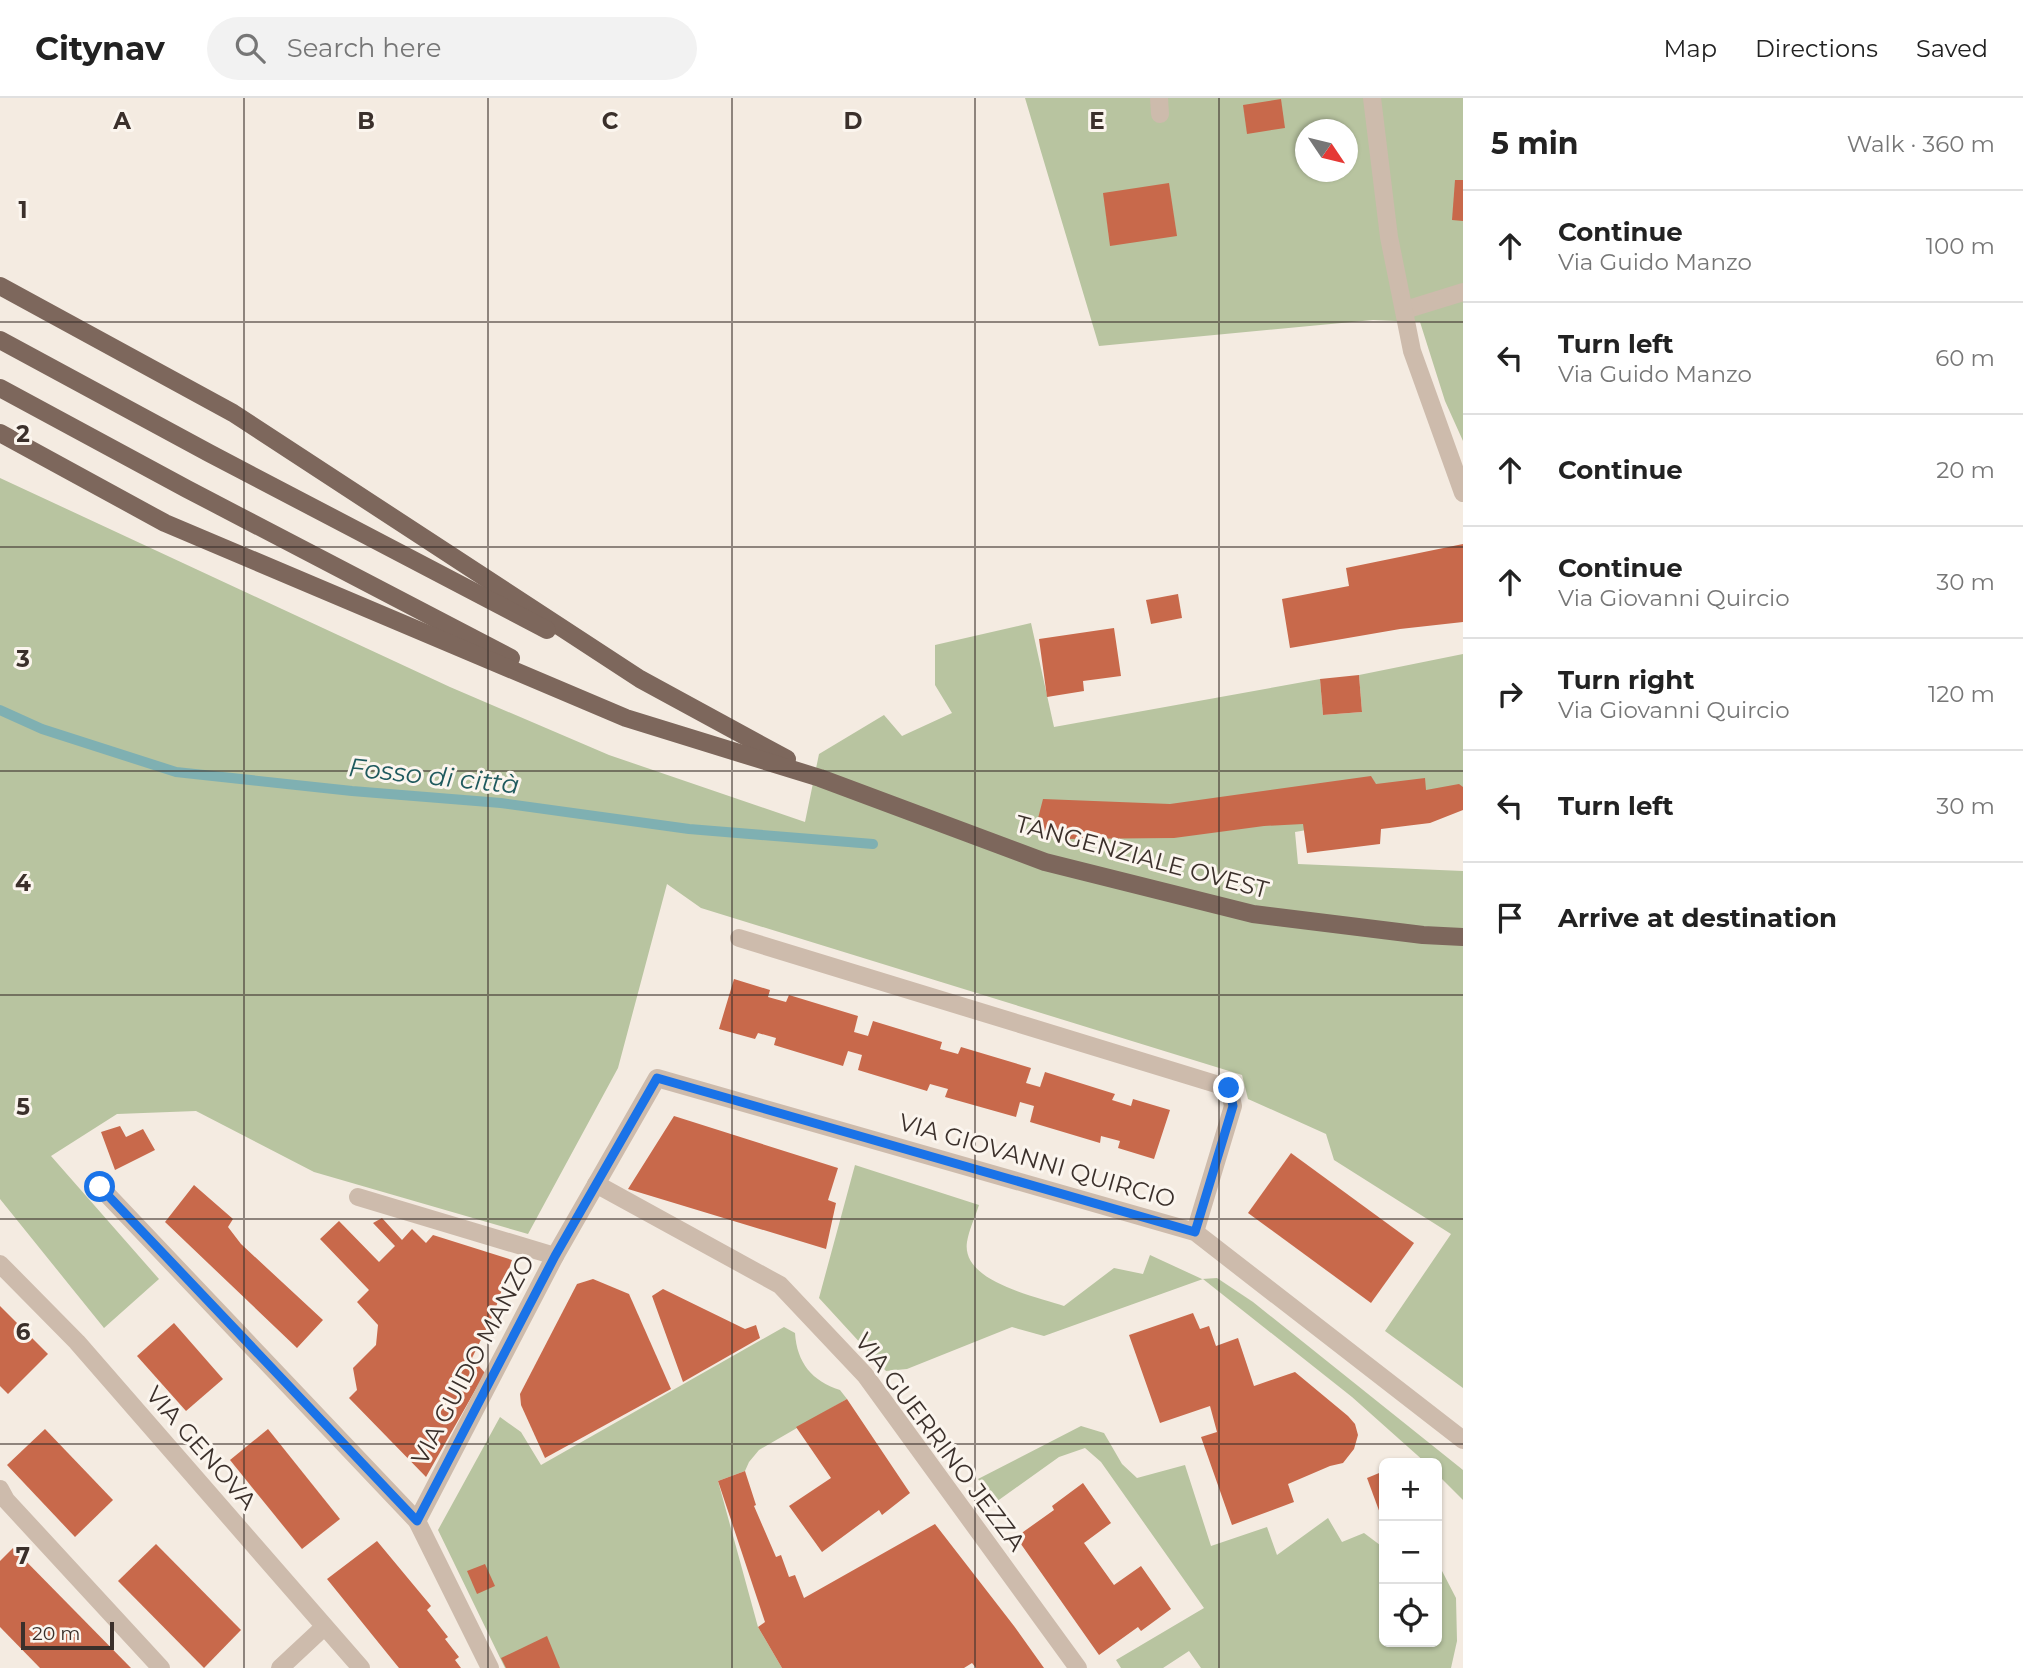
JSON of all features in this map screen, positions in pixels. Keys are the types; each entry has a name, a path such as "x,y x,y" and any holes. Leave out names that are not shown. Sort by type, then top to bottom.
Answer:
{"main road":[{"path":"0,286 233,413 640,679"},
{"path":"0,340 640,679 820,778"},
{"path":"0,388 626,718"},
{"path":"0,433 165,523 626,718 820,778"},
{"name":"TANGENZIALE OVEST","path":"820,778 1045,862 1240,911 1423,935 1463,937"}],"street":[{"path":"1372,98 1389,237 1412,351 1463,493"},
{"path":"1405,310 1463,292"},
{"path":"739,938 1229,1088 1233,1106 1195,1232"},
{"name":"VIA GIOVANNI QUIRCIO","path":"596,1184 657,1078 1195,1232 1463,1440"},
{"path":"555,1256 596,1184"},
{"name":"VIA GUERRINO JEZZA","path":"596,1184 780,1285 865,1375 1078,1668"},
{"name":"VIA GUIDO MANZO","path":"100,1187 417,1521 490,1668"},
{"name":"VIA GUIDO MANZO","path":"358,1197 555,1256 417,1521"},
{"name":"VIA GENOVA","path":"0,1264 76,1342 361,1668"},
{"path":"0,1489 6,1500 162,1668"},
{"path":"280,1668 324,1627"}],"green space":[{"path":"1025,98 1463,98 1463,441 1445,401 1420,322 1373,320 1099,346"},
{"path":"0,478 450,687 609,755 805,822 819,754 884,715 902,736 952,713 935,685 935,645 1031,623 1054,727 1320,679 1323,715 1362,712 1359,675 1463,654 1463,803 1295,832 1298,864 1463,871 1463,1388 1385,1331 1451,1234 1334,1160 1326,1134 1248,1099 1242,1075 701,908 667,884 618,1068 528,1234 314,1172 196,1111 117,1114 51,1156 159,1279 104,1328 0,1199"},
{"path":"855,1165 979,1205 967,1242 968,1256 976,1267 1003,1285 1064,1306 1114,1268 1143,1274 1150,1255 1202,1279 1217,1278 1253,1302 1463,1470 1463,1500 1442,1479 1442,1458 1420,1458 1352,1397 1203,1279 1044,1336 1012,1327 907,1369 886,1371 819,1298"},
{"path":"784,1327 795,1333 799,1353 814,1376 840,1390 847,1399 759,1450 745,1471 718,1481 758,1627 782,1668 505,1668 438,1530 500,1417 521,1432 541,1465"},
{"path":"1081,1426 1104,1433 1122,1464 1137,1478 1185,1465 1211,1546 1267,1527 1277,1555 1328,1518 1342,1542 1364,1533 1379,1544 1379,1647 1442,1647 1442,1571 1456,1598 1457,1641 1451,1668 1201,1668 1189,1651 1163,1668 1121,1668 1116,1660 1204,1608 1101,1462 1085,1448 1059,1457 996,1502 978,1479"}],"building":[{"path":"1281,99 1285,128 1247,134 1243,105"},
{"path":"1455,180 1463,180 1463,221 1452,220"},
{"path":"1169,183 1177,236 1110,246 1103,193"},
{"path":"1463,544 1463,622 1400,629 1290,648 1282,599 1349,586 1346,568"},
{"path":"1178,594 1182,618 1151,624 1146,600"},
{"path":"1114,628 1121,676 1083,681 1084,691 1047,697 1039,639"},
{"path":"1359,675 1362,712 1323,715 1320,679"},
{"path":"1371,776 1376,784 1425,778 1426,790 1459,784 1463,787 1463,810 1430,823 1381,829 1380,844 1307,853 1303,824 1264,826 1174,838 1063,839 1034,834 1043,799 1170,804"},
{"path":"734,979 770,990 768,997 786,1002 789,995 858,1016 854,1032 868,1036 873,1021 942,1042 940,1049 958,1054 961,1047 1031,1068 1026,1083 1040,1087 1045,1072 1115,1094 1112,1100 1131,1106 1133,1099 1170,1110 1154,1159 1118,1148 1120,1141 1101,1136 1100,1143 1030,1122 1034,1106 1020,1102 1016,1117 945,1097 948,1089 930,1084 927,1091 858,1070 862,1055 848,1051 843,1066 774,1045 776,1038 758,1033 755,1039 719,1029"},
{"path":"674,1116 838,1168 828,1200 836,1203 826,1249 628,1189"},
{"path":"120,1126 126,1137 143,1129 155,1150 115,1170 101,1132"},
{"path":"1291,1153 1414,1243 1371,1303 1248,1213"},
{"path":"194,1185 233,1219 228,1227 241,1244 323,1320 297,1348 165,1222"},
{"path":"382,1218 402,1240 412,1229 426,1243 433,1235 512,1260 494,1313 472,1358 485,1373 426,1477 349,1398 357,1390 353,1368 376,1345 378,1325 357,1302 369,1290 320,1239 339,1221 379,1262 395,1246 373,1223"},
{"path":"593,1279 629,1294 671,1389 545,1458 521,1405 520,1394 577,1284"},
{"path":"663,1289 745,1329 756,1325 760,1338 683,1382 652,1296"},
{"path":"0,1306 48,1354 8,1394 0,1386"},
{"path":"1193,1313 1200,1329 1209,1326 1216,1346 1238,1338 1254,1386 1295,1372 1348,1416 1355,1424 1358,1435 1354,1449 1343,1463 1288,1484 1294,1502 1232,1525 1201,1437 1217,1432 1210,1406 1160,1423 1129,1335"},
{"path":"174,1323 223,1379 186,1411 137,1356"},
{"path":"847,1399 910,1493 882,1515 879,1510 822,1552 789,1506 831,1478 796,1427"},
{"path":"45,1429 113,1500 75,1537 7,1465"},
{"path":"268,1429 340,1519 302,1549 230,1460"},
{"path":"745,1471 756,1505 754,1506 776,1557 781,1555 789,1577 795,1575 804,1598 935,1524 1044,1668 976,1668 972,1663 964,1668 782,1668 758,1627 765,1622 718,1481"},
{"path":"1379,1473 1379,1511 1367,1478"},
{"path":"1083,1483 1111,1523 1084,1543 1114,1585 1141,1566 1171,1609 1141,1631 1138,1627 1099,1655 1016,1537 1054,1510 1052,1506"},
{"path":"377,1541 431,1606 427,1610 448,1637 445,1639 459,1657 455,1660 461,1668 399,1668 327,1579"},
{"path":"156,1544 241,1630 204,1668 118,1581"},
{"path":"13,1548 131,1668 40,1668 0,1627 0,1561"},
{"path":"485,1564 495,1586 477,1594 467,1571"},
{"path":"547,1636 560,1668 506,1668 501,1658"}],"waterway":[{"name":"Fosso di città","path":"0,710 42,729 176,772 352,791 501,803 689,829 873,844"}],"route":[{"path":"100,1187 417,1521 555,1256 657,1078 1195,1232 1233,1106 1229,1088"}]}
